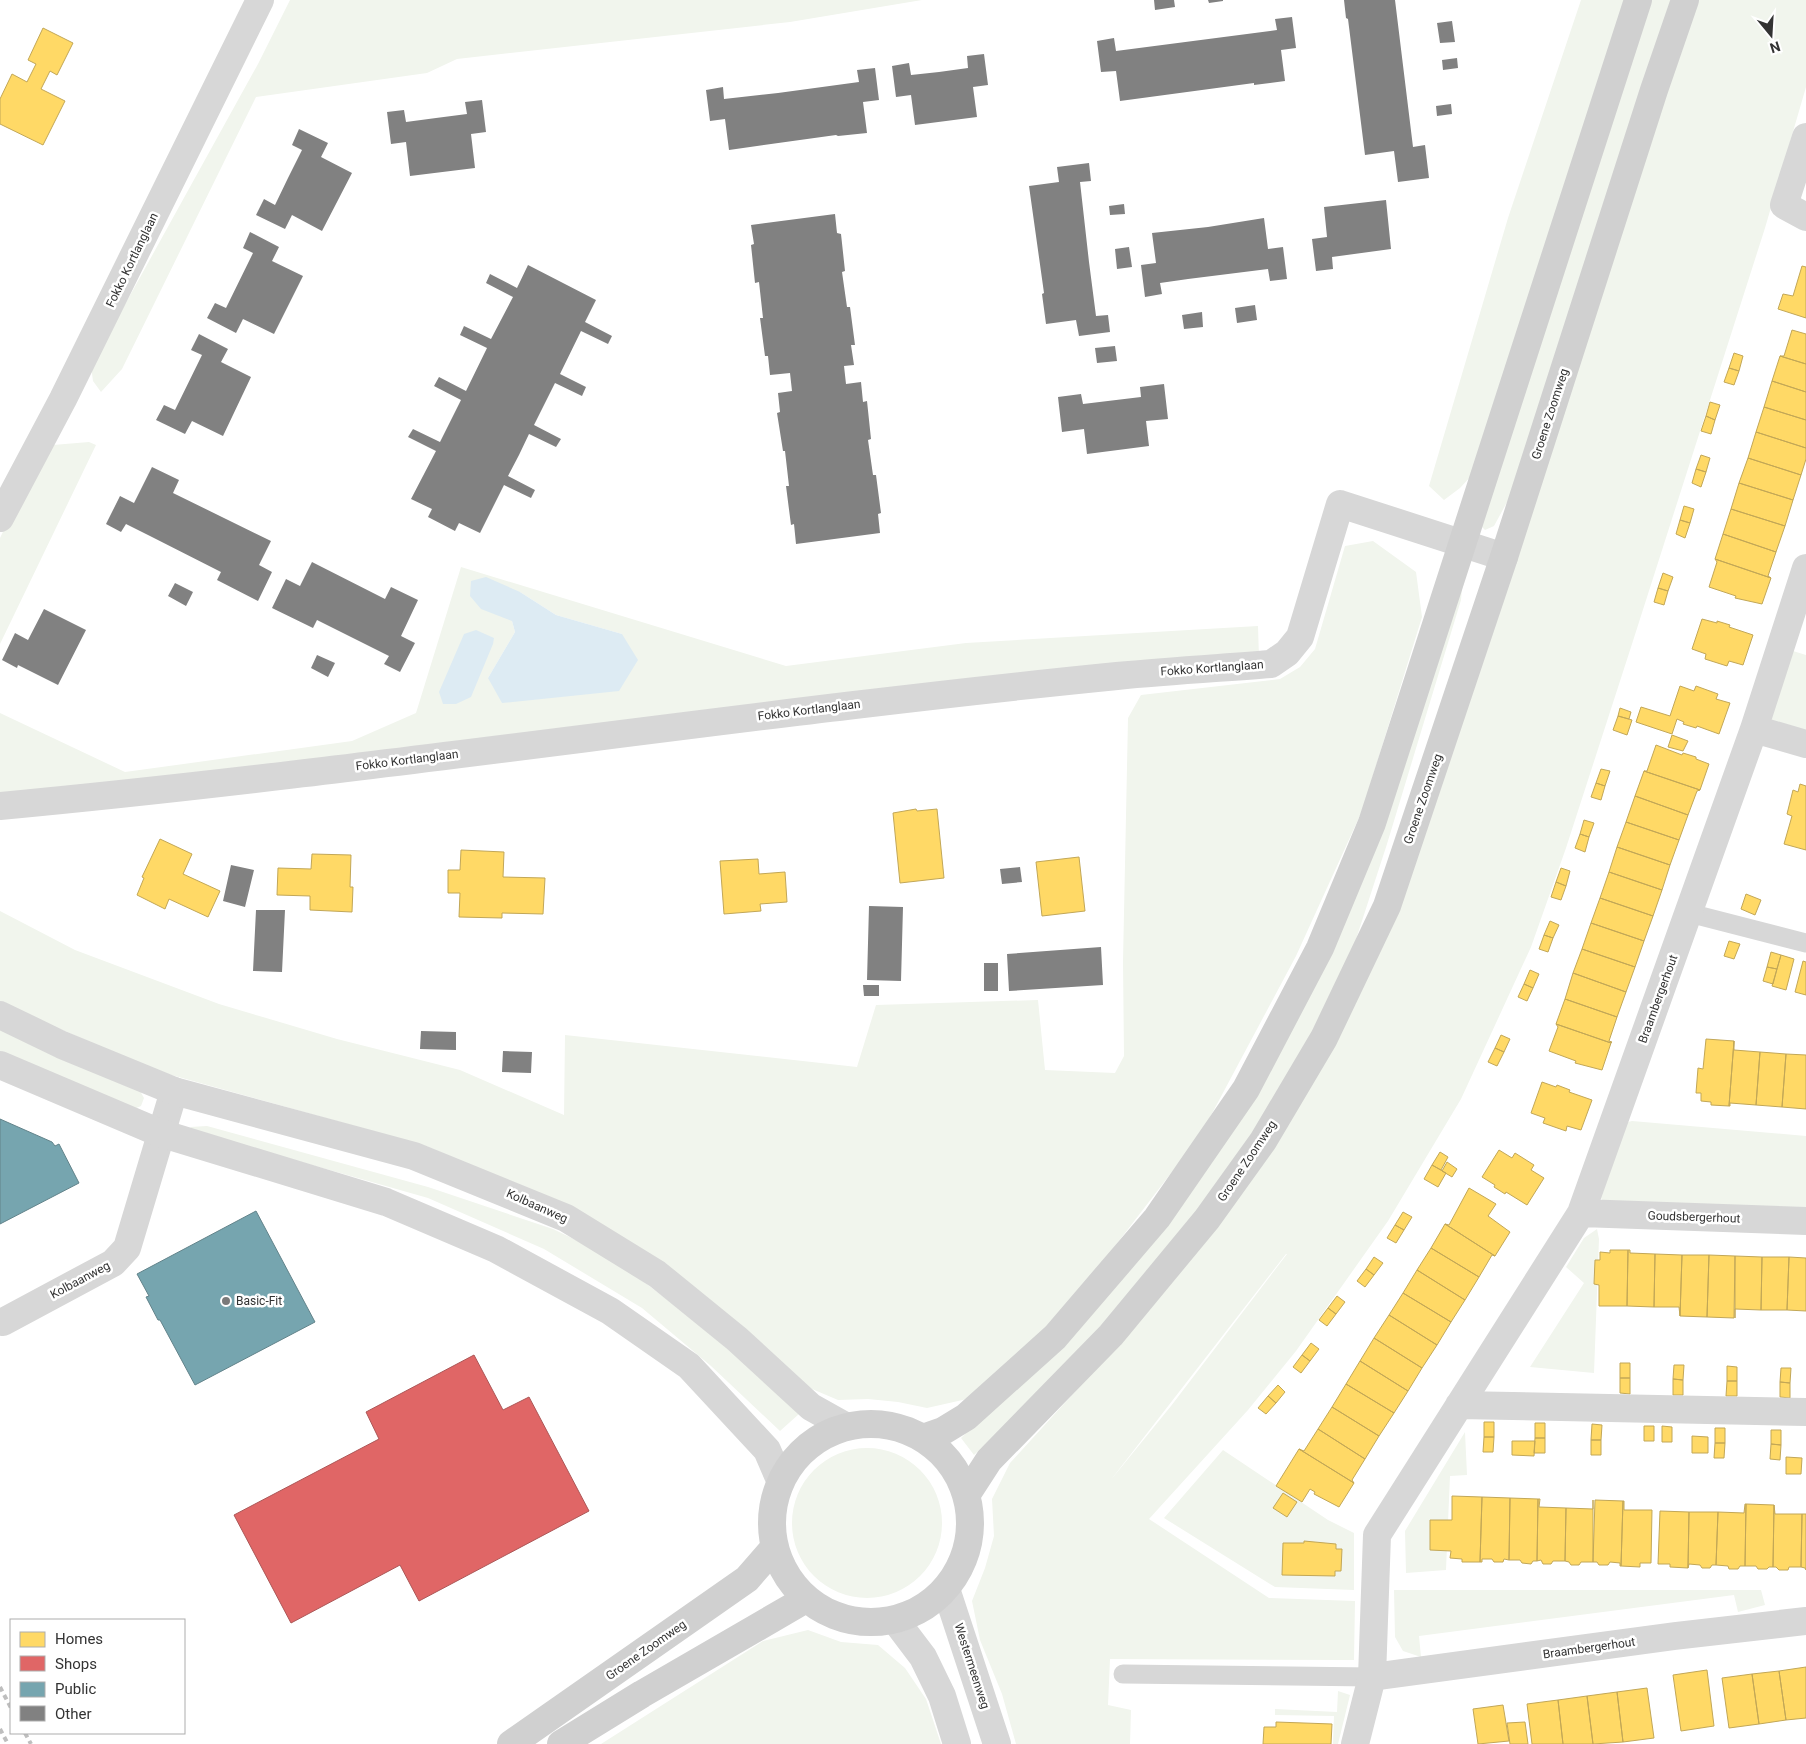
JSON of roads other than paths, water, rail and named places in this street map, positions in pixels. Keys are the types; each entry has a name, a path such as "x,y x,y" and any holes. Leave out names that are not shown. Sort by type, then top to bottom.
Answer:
{"main road":[{"path":"923,1438 943,1430 966,1417 1055,1337 1157,1218 1246,1089 1320,948 1372,823 1638,0"},
{"name":"Groene Zoomweg","path":"966,1494 989,1460 1111,1336 1207,1219 1263,1141 1324,1038 1386,906 1504,557 1654,90 1685,0"},
{"path":"872,1423 899,1427 923,1438 950,1462 966,1494 971,1528 964,1560 946,1589 923,1609 895,1620 866,1623 838,1618 820,1610 806,1599 788,1580 774,1548 771,1514 780,1480 796,1457 818,1438 845,1426 872,1423"},
{"name":"Groene Zoomweg","path":"511,1744 747,1580 774,1548"},
{"path":"561,1744 676,1674 806,1599"}],"street":[{"name":"Fokko Kortlanglaan","path":"0,518 63,399 260,0"},
{"path":"1806,137 1784,205 1806,217"},
{"name":"Fokko Kortlanglaan","path":"0,806 227,783 886,700 1121,675 1271,664 1287,653 1300,637 1340,504 1504,557"},
{"name":"Braambergerhout","path":"1356,1744 1372,1676 1377,1535 1581,1213 1754,729 1806,568"},
{"path":"1754,729 1806,744"},
{"name":"Kolbaanweg","path":"0,1015 62,1045 174,1091 414,1156 566,1218 657,1274 737,1339 812,1407 845,1426"},
{"path":"0,1065 160,1134 386,1202 496,1250 610,1311 690,1366 767,1450 780,1480"},
{"name":"Kolbaanweg","path":"3,1322 113,1262 127,1248 174,1091"},
{"name":"Goudsbergerhout","path":"1581,1213 1806,1221"},
{"path":"1459,1405 1806,1412"},
{"name":"Westermeenweg","path":"946,1589 997,1744"},
{"path":"895,1620 923,1657 942,1696 957,1744"},
{"name":"Braambergerhout","path":"1372,1676 1675,1636 1806,1621"}],"lane":[{"path":"1689,913 1806,943"},
{"path":"1123,1674 1372,1676"}],"railway":[{"path":"0,1687 10,1706"},
{"path":"0,1729 8,1744"},
{"path":"26,1734 31,1744"}],"place":[{"name":"Basic-Fit","path":"226,1301"}]}
